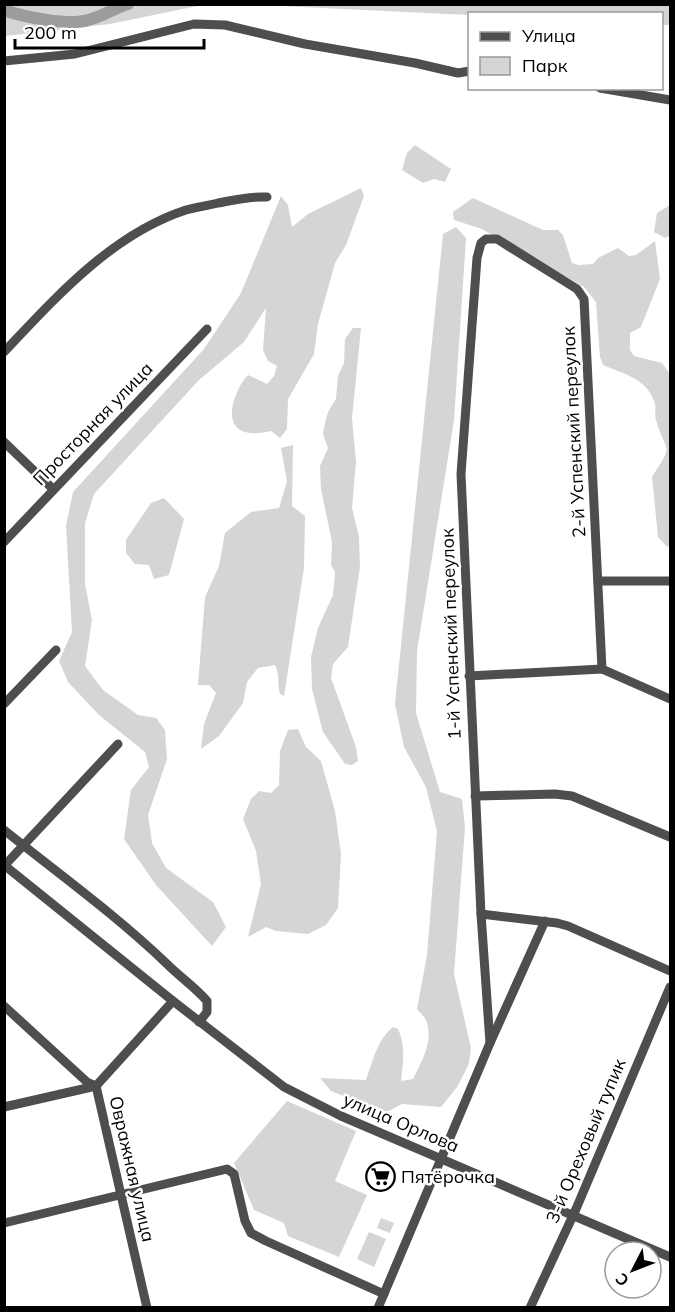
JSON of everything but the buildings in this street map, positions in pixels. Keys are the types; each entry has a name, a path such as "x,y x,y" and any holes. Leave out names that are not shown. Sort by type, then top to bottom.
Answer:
{"street":[{"path":"4,62 75,54 194,24 225,25 305,44 415,63 458,73 468,71"},
{"path":"612,90 670,100"},
{"path":"4,352 51,303 118,244 188,209 252,196 267,197"},
{"name":"1-й Успенский переулок","path":"490,1043 481,914 461,474 477,258 481,243 486,239 497,239"},
{"name":"2-й Успенский переулок","path":"497,239 577,289 584,299 602,669"},
{"name":"Просторная улица","path":"4,542 207,329"},
{"path":"4,442 53,489"},
{"path":"598,581 670,581"},
{"path":"4,704 56,650"},
{"path":"469,676 602,669 670,699"},
{"path":"5,865 118,744"},
{"path":"475,796 555,794 572,796 670,837"},
{"path":"4,830 131,930 195,987 207,1001 207,1012 200,1022"},
{"name":"улица Орлова","path":"5,865 284,1088 313,1103 670,1257"},
{"path":"481,914 545,921 568,926 670,971"},
{"name":"1-й Успенский переулок","path":"378,1308 490,1043 545,921"},
{"name":"3-й Ореховый тупик","path":"530,1308 573,1215 670,987"},
{"path":"4,1107 96,1086 173,1001"},
{"name":"Овражная улица","path":"4,1005 87,1082 96,1086 147,1308"},
{"path":"4,1223 227,1169 234,1174 245,1221 251,1233 384,1294"}],"green space":[{"path":"4,5 202,5 110,24 5,36"},
{"path":"259,5 670,5 670,25 663,25 663,12 468,12 468,15"},
{"path":"415,145 451,169 445,182 434,179 423,183 402,170 407,153"},
{"path":"361,188 364,196 346,245 335,263 318,324 314,354 288,399 287,429 280,438 271,431 254,433 241,431 235,425 232,417 234,399 248,375 267,384 274,376 277,366 268,361 263,350 266,308 244,342 199,380 94,494 85,523 85,584 92,620 85,666 103,690 138,715 156,718 165,730 167,759 148,815 152,843 166,868 213,902 226,927 212,946 156,885 124,839 131,790 149,767 145,752 99,715 68,682 59,661 72,632 66,526 73,492 204,349 241,293 281,196 288,205 292,227 308,214"},
{"path":"473,198 543,230 558,230 563,235 572,263 579,265 593,264 598,258 618,248 629,256 636,255 655,241 660,279 641,327 630,333 630,350 634,356 662,363 670,374 670,546 667,547 658,537 652,477 664,458 666,448 656,420 655,403 651,393 640,382 603,365 600,357 596,302 584,287 482,229 454,220 453,212"},
{"path":"670,205 670,236 665,238 654,232 657,213"},
{"path":"456,227 466,238 454,420 417,651 416,713 440,792 462,799 465,827 454,974 471,1048 469,1063 464,1074 441,1107 402,1104 385,1113 331,1091 320,1078 366,1080 379,1044 393,1027 398,1029 402,1042 401,1081 413,1079 428,1043 426,1020 417,1009 427,955 437,831 426,787 404,747 395,704 443,234"},
{"path":"353,328 361,328 352,418 356,462 352,508 359,537 360,567 348,647 333,664 331,678 356,747 358,761 352,765 345,764 323,732 312,689 311,657 318,628 333,595 335,572 331,565 332,542 321,489 320,466 328,448 323,434 328,412 336,399 338,376 344,363 345,339"},
{"path":"293,445 292,506 305,516 304,568 284,696 280,694 275,665 258,668 247,682 243,703 219,736 201,749 204,724 216,693 209,685 198,685 205,597 219,566 225,533 251,512 279,508 287,481 281,448"},
{"path":"164,498 184,519 169,575 154,579 149,565 135,564 126,553 126,540 151,503"},
{"path":"298,729 306,747 321,761 335,811 341,854 338,908 326,925 308,934 276,931 266,927 248,937 261,884 256,851 243,819 251,799 259,791 271,793 279,785 280,751 288,730"},
{"path":"287,1101 356,1131 335,1181 367,1195 339,1257 288,1236 284,1223 254,1210 234,1163"},
{"path":"381,1218 394,1223 390,1233 377,1228"},
{"path":"369,1232 386,1239 374,1267 357,1259"}],"waterway":[{"path":"4,10 46,20 80,22 128,4"}],"place":[{"name":"Пятёрочка","path":"380,1177"}]}
